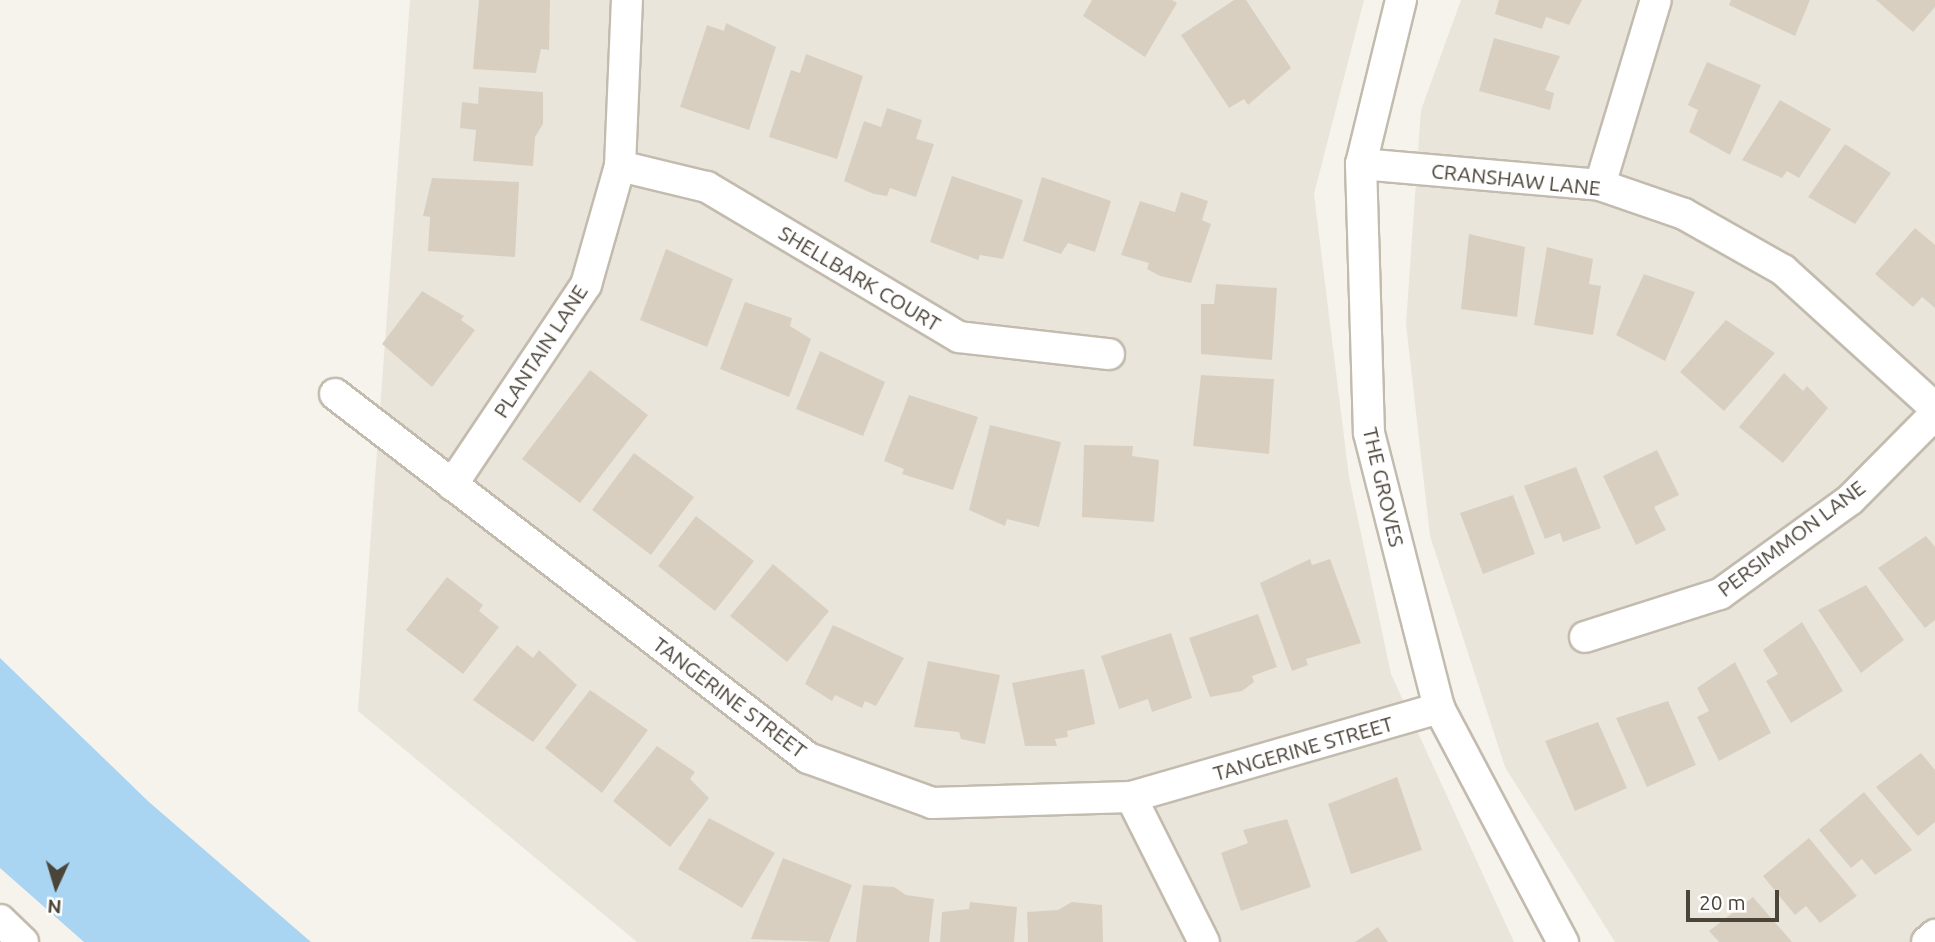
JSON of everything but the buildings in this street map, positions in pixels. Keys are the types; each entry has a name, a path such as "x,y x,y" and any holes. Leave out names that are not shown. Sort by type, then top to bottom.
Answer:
{"street":[{"name":"PLANTAIN LANE","path":"452,485 586,285 620,166 627,0"},
{"name":"THE GROVES","path":"1401,0 1361,164 1369,433 1438,708 1563,942"},
{"path":"1600,185 1657,0"},
{"name":"CRANSHAW LANE","path":"1361,164 1600,185 1684,214 1783,270 1935,408"},
{"name":"SHELLBARK COURT","path":"620,166 707,187 959,337 1109,354"},
{"name":"TANGERINE STREET","path":"335,394 808,758 932,803 1131,797 1438,708"},
{"name":"PERSIMMON LANE","path":"1586,637 1720,594 1850,500 1935,414"},
{"path":"1131,797 1205,942"},
{"path":"0,920 23,942"},
{"path":"1927,942 1935,934"}],"shaded area":[{"path":"410,0 1364,0 1314,194 1349,477 1391,674 1514,942 637,942 358,711"},
{"path":"1461,0 1935,0 1935,942 1615,942 1505,767 1430,536 1406,324 1421,110"}],"water":[{"path":"0,658 149,802 311,942 84,942 0,868"}]}
